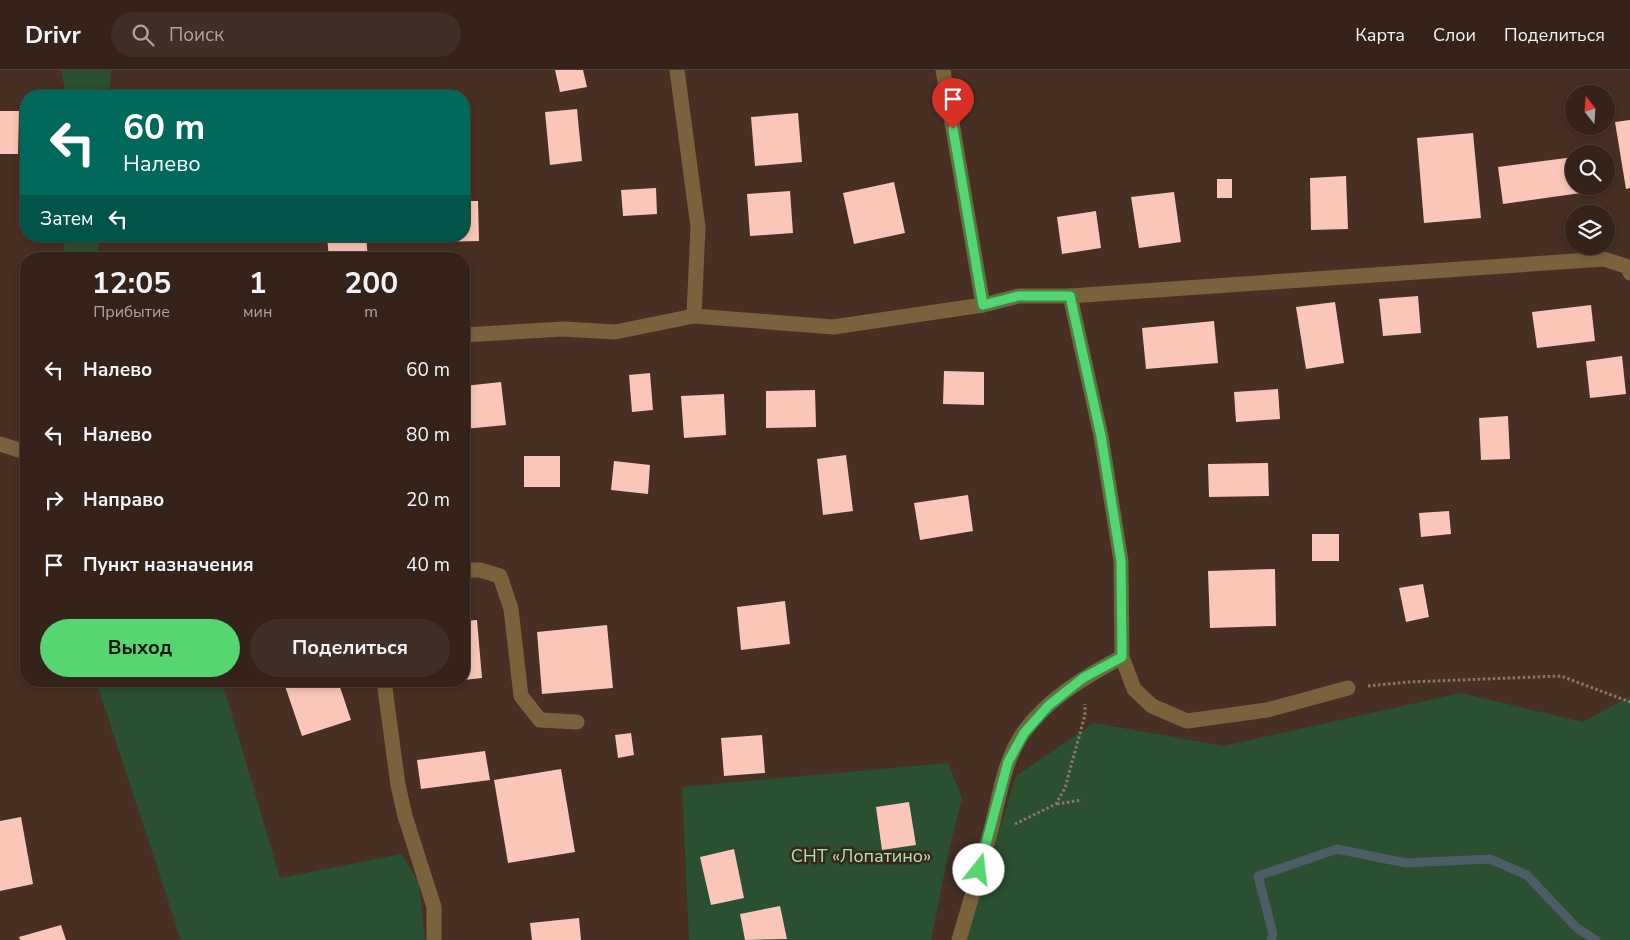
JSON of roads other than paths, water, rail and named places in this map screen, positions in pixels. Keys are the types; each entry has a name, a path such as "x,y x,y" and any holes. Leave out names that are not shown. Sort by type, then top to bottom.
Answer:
{"street":[{"path":"677,70 698,227 694,316"},
{"path":"943,70 983,305"},
{"path":"470,335 563,328 616,332 694,316 833,327 983,305 1018,296 1070,296 1604,259 1628,268 1630,273"},
{"path":"1070,296 1101,436 1121,561 1122,657 1134,689 1152,706 1187,721 1267,710 1348,688"},
{"path":"0,444 20,450"},
{"path":"470,570 480,570 500,576 511,608 521,696 540,720 577,722"},
{"path":"959,940 1008,762 1024,733 1048,706 1083,678 1122,657"},
{"path":"385,687 398,785 405,816 434,907 434,940"}],"waterway":[{"path":"1271,940 1273,934 1258,876 1337,849 1406,863 1490,859 1527,875 1577,928 1596,940"}],"park label":[{"name":"СНТ «Лопатино»","path":"861,856"}]}
